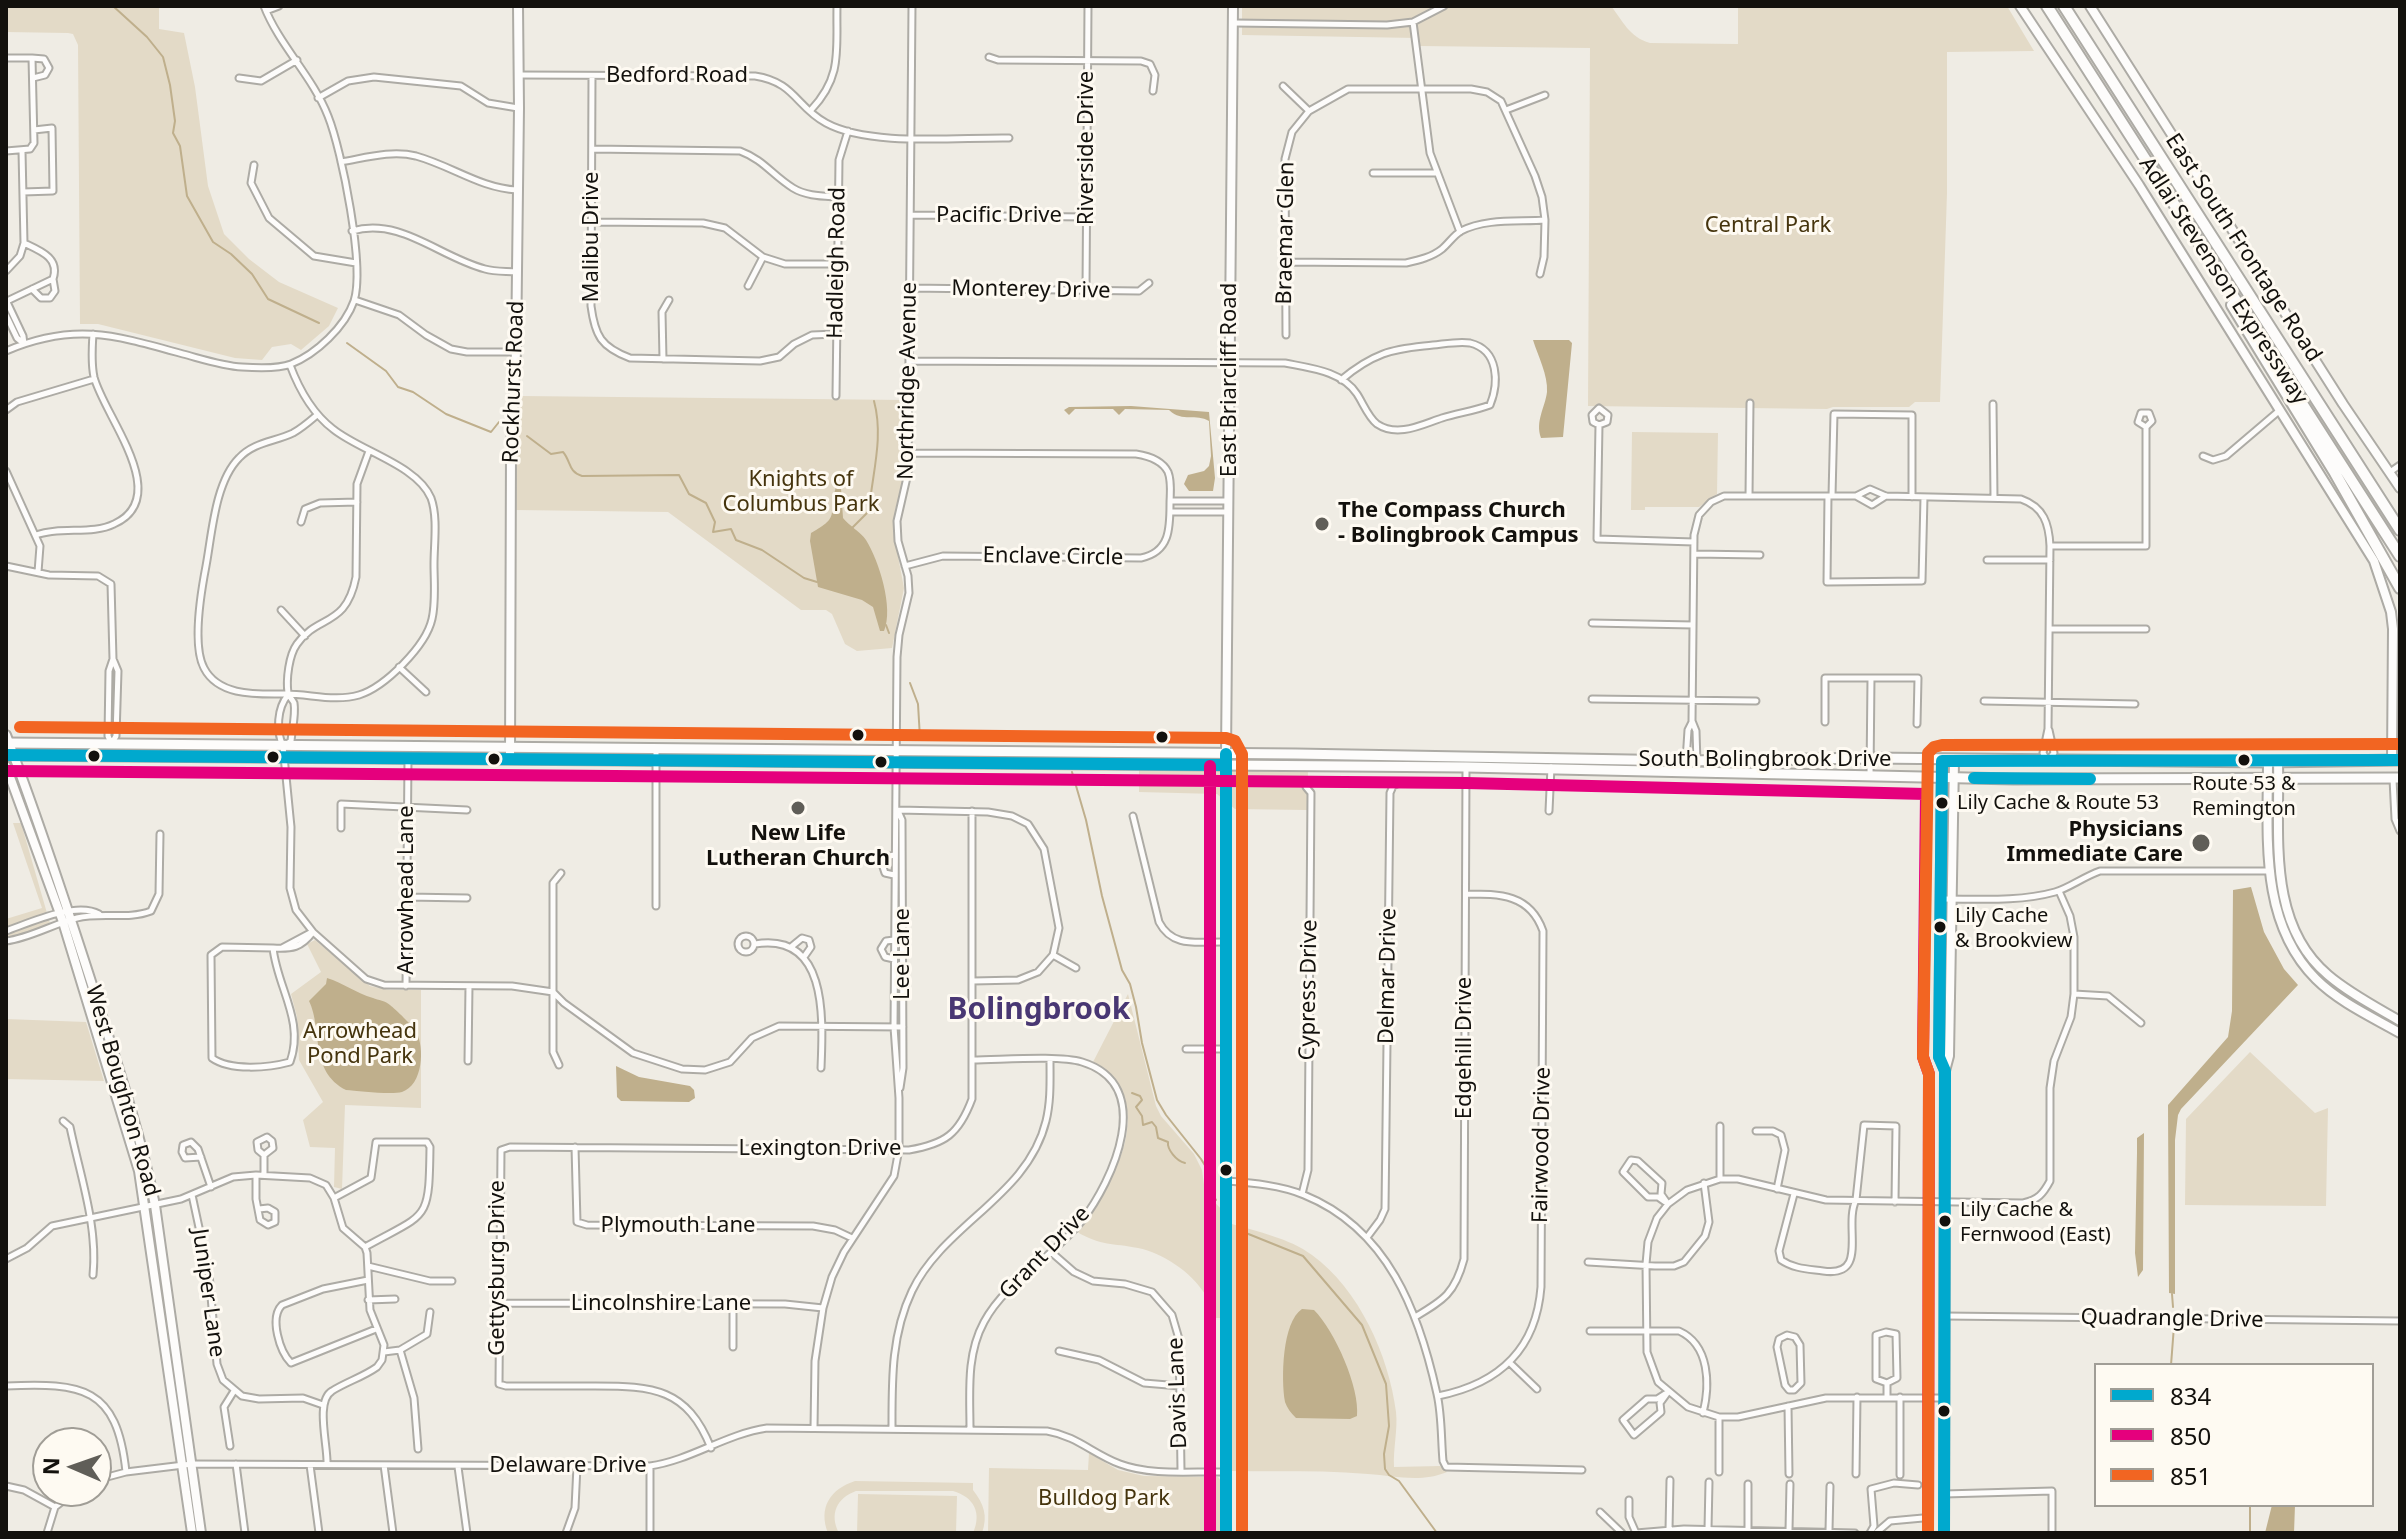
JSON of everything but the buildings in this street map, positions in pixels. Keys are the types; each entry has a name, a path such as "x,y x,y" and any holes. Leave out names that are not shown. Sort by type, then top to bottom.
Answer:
{"highway":[{"name":"Adlai Stevenson Expressway","path":"2047,6 2400,556"},
{"name":"Adlai Stevenson Expressway","path":"2064,6 2400,530"},
{"path":"2204,250 2243,326 2335,473 2400,588"},
{"path":"2382,502 2400,521"}],"main road":[{"path":"7,740 408,758 510,753 896,756"},
{"path":"10,755 407,746 510,753"},
{"name":"South Bolingbrook Drive","path":"896,756 1226,754 1697,766 1942,778 2396,778"},
{"name":"South Bolingbrook Drive","path":"896,756 1226,765 1465,761"},
{"name":"South Bolingbrook Drive","path":"1552,764 1686,761 1697,766 1870,758 1942,761 2396,760"}],"street":[{"path":"6,351 76,333 119,337 240,367 290,365 321,345 342,323 355,300 356,263 341,162 328,115 265,8 279,6"},
{"name":"Rockhurst Road","path":"510,753 518,6"},
{"path":"811,110 824,95 835,72 837,6"},
{"name":"Northridge Avenue","path":"896,756 898,642 909,593 897,527 908,480 912,6"},
{"name":"Riverside Drive","path":"1086,290 1088,6"},
{"name":"East Briarcliff Road","path":"1226,1533 1226,754 1233,6"},
{"path":"1233,23 1387,25 1413,22 1444,6"},
{"path":"2020,6 2139,185 2374,561 2386,593 2393,629 2396,760"},
{"name":"East South Frontage Road","path":"2090,6 2183,156 2400,488"},
{"path":"1413,22 1427,137 1436,173 1460,232"},
{"path":"989,57 998,60 1141,61 1150,64 1155,75 1153,91"},
{"path":"6,58 44,59 49,68 45,75 33,78"},
{"path":"6,151 30,149 34,143 32,58"},
{"path":"239,78 261,81 297,60"},
{"name":"Bedford Road","path":"518,75 755,76 772,79 787,88 824,122 868,136 1009,138"},
{"name":"Malibu Drive","path":"592,76 591,306 594,329 604,344 630,358 760,361 779,357 794,344 812,335 836,334"},
{"path":"318,98 348,81 387,77 461,86 488,103 519,108"},
{"path":"1283,86 1309,111"},
{"name":"Braemar Glen","path":"1286,335 1285,159 1292,132 1309,111 1348,89 1487,92 1501,101 1506,110"},
{"path":"1540,274 1544,257 1545,220 1542,197 1506,110 1545,95"},
{"path":"23,192 53,191 52,128 34,130"},
{"name":"Hadleigh Road","path":"836,396 837,197 839,160 848,131"},
{"path":"592,149 740,151 755,157 792,187 807,194 837,197"},
{"path":"6,271 20,256 24,243 22,151"},
{"path":"341,162 393,154 414,156 495,189 517,190"},
{"path":"254,165 251,183 269,218 314,256 356,263"},
{"path":"1373,173 1436,173"},
{"name":"Pacific Drive","path":"911,215 1086,217"},
{"path":"1284,262 1406,263 1440,251 1460,232 1498,222 1545,220"},
{"path":"592,222 703,223 725,228 763,257 785,264 837,264"},
{"path":"352,231 375,227 394,230 474,266 517,272"},
{"path":"24,243 44,252 53,261 55,272 55,291 50,298 41,298 32,289"},
{"path":"748,286 763,257"},
{"path":"24,344 6,300 53,279"},
{"name":"Monterey Drive","path":"910,288 1139,291 1149,283"},
{"path":"355,300 399,315 451,349 516,352"},
{"path":"663,359 662,312 669,300"},
{"path":"6,315 17,338 24,344"},
{"path":"36,535 60,529 106,528 118,523 135,504 139,492 135,467 94,379 93,334"},
{"path":"909,361 1285,363 1324,371 1341,380 1355,390 1376,423 1391,429 1419,428 1490,405 1494,394 1495,368 1488,353 1472,344 1459,343 1385,353 1354,368 1341,380"},
{"path":"290,365 296,382 317,415 334,430 411,473 431,498 432,618 423,640 399,667 386,680 357,696 340,698 233,691 208,675 202,665 200,649 201,595 222,486 232,465 248,449 292,433 317,415"},
{"path":"6,410 17,402 94,379"},
{"path":"1749,496 1750,403"},
{"path":"1993,404 1994,498"},
{"path":"2203,456 2213,460 2226,456 2280,410"},
{"path":"1912,497 1912,415 1834,414 1827,582 1922,581 1924,497"},
{"path":"1599,425 1597,539 1694,542"},
{"path":"2050,546 2146,546 2146,427"},
{"path":"369,451 359,472 354,590 341,611 296,645 291,658 288,694 281,703 279,736 284,751 291,827 290,888 296,910 313,932 366,979 384,985 512,986 553,992 633,1053 682,1069 705,1070 730,1062 752,1038 779,1026 903,1027"},
{"name":"Enclave Circle","path":"905,566 946,556 1141,558 1153,554 1166,542 1170,512 1168,473 1160,463 1144,455 908,453"},
{"path":"2390,472 2400,465"},
{"path":"6,471 40,546 38,572"},
{"path":"1697,766 1696,731 1692,721 1696,521 1711,502 1724,496 1856,496 1873,489 1886,496 2021,499 2035,505 2049,527 2050,546 2048,729 2043,753 2048,761 2054,753 2048,729"},
{"path":"1856,496 1872,505 1886,496"},
{"path":"1170,501 1229,501"},
{"path":"301,522 305,509 312,505 357,502"},
{"path":"1170,512 1229,512"},
{"path":"1694,554 1760,555"},
{"path":"1987,560 2050,560"},
{"path":"6,566 61,576 98,576 108,580 112,589 113,659 118,671 116,736 111,744"},
{"path":"281,610 305,636"},
{"path":"1592,623 1693,625"},
{"path":"2050,629 2146,629"},
{"path":"399,667 426,692"},
{"path":"1825,722 1825,678 1918,678 1917,724"},
{"path":"1870,776 1871,678"},
{"path":"284,751 291,741 294,703 288,694"},
{"path":"1592,699 1756,701"},
{"path":"1984,701 2135,704"},
{"path":"1686,761 1688,730 1692,721"},
{"name":"West Boughton Road","path":"7,740 10,755 43,831 150,1205 187,1464 201,1533"},
{"name":"Arrowhead Lane","path":"406,986 407,746"},
{"path":"656,754 656,906"},
{"name":"Lee Lane","path":"896,756 898,810 902,820 903,1068 899,1098"},
{"name":"Edgehill Drive","path":"1415,1317 1443,1301 1458,1281 1464,1259 1465,761"},
{"path":"1942,761 1939,1057 1945,1071"},
{"path":"1944,1533 1943,1202 1954,761"},
{"path":"2273,762 2280,870 2286,910 2297,935 2325,973 2400,1021"},
{"path":"1549,811 1552,764"},
{"name":"West Boughton Road","path":"6,766 66,917"},
{"path":"2396,778 2395,819 2400,831"},
{"path":"2274,779 2270,871 2276,912 2284,934 2316,979 2336,996 2400,1033"},
{"name":"Delmar Drive","path":"1368,1236 1385,1209 1390,793 1393,786 1399,783 1467,783"},
{"name":"Cypress Drive","path":"1302,1194 1308,1170 1311,793 1306,787"},
{"path":"341,828 341,804 467,810"},
{"path":"898,810 1002,813 1028,824 1044,849 1059,928 1053,955 1038,972 1018,980 973,981"},
{"name":"Lee Lane","path":"814,1428 815,1361 823,1308 832,1277 852,1238 892,1181 898,1164 899,1098 894,1027 894,820 898,810"},
{"name":"Lexington Drive","path":"501,1150 510,1147 899,1149 931,1147 946,1139 957,1130 972,1099 972,811"},
{"path":"1133,816 1159,922 1165,934 1173,940 1227,942"},
{"path":"6,931 66,917 141,915 151,911 159,894 160,834"},
{"name":"Lee Lane","path":"894,855 886,857 882,864 885,873 894,875"},
{"path":"1942,899 1995,899 2059,891 2082,877 2100,871 2280,870"},
{"path":"559,1065 553,1052 553,883 561,873"},
{"path":"1944,1398 1826,1398 1738,1417 1719,1417 1688,1407 1658,1382 1647,1352 1648,1242 1657,1218 1668,1204 1687,1190 1720,1179 1738,1179 1826,1200 2023,1203 2034,1201 2043,1194 2050,1181 2050,1088 2054,1061 2071,1017 2074,994 2074,937 2070,916 2059,891"},
{"name":"Fairwood Drive","path":"1438,1396 1476,1386 1510,1363 1537,1315 1541,1287 1544,937 1535,914 1520,901 1503,895 1466,894"},
{"path":"407,897 467,898"},
{"path":"6,941 66,917"},
{"path":"273,948 275,970 290,1002 294,1024 290,1062 277,1066 222,1065 212,1058 211,955 222,947 273,948 281,949 313,932"},
{"path":"791,947 802,938 809,940 811,947 804,957"},
{"name":"Lee Lane","path":"894,940 886,941 881,949 885,957 894,959"},
{"path":"755,944 774,941 791,947 804,957 819,993 821,1068"},
{"path":"1053,955 1076,968"},
{"path":"468,1061 469,986"},
{"path":"2074,994 2108,996 2141,1023"},
{"path":"1186,1049 1227,1049"},
{"name":"Grant Drive","path":"970,1429 971,1362 981,1328 998,1302 1081,1223 1116,1159 1125,1124 1116,1088 1096,1067 1076,1060 973,1060"},
{"path":"892,1429 894,1352 902,1315 912,1292 941,1249 1016,1179 1036,1149 1047,1121 1050,1060"},
{"path":"63,1121 70,1127 90,1219 95,1259 93,1275"},
{"path":"1794,1194 1779,1251 1781,1260 1790,1266 1837,1273 1846,1269 1852,1258 1851,1210 1856,1200 1864,1125 1896,1126 1895,1202"},
{"path":"1720,1126 1720,1179"},
{"path":"1756,1131 1773,1131 1781,1135 1785,1150 1777,1189"},
{"path":"334,1198 371,1178 376,1142 427,1142 430,1160 426,1206 419,1217 408,1225 365,1247"},
{"name":"Plymouth Lane","path":"575,1147 577,1222 587,1225 813,1226 835,1230 852,1238"},
{"name":"Gettysburg Drive","path":"501,1150 499,1384 640,1387 658,1391 676,1399 690,1411 703,1429 711,1448"},
{"path":"259,1209 256,1199 264,1155"},
{"path":"201,1157 211,1187"},
{"path":"1631,1160 1638,1161 1662,1183 1661,1194 1668,1204 1658,1197 1648,1197 1623,1172 1626,1164 1631,1160"},
{"path":"6,1259 27,1248 52,1226 192,1195 240,1175 314,1179 326,1185 346,1233 365,1247 368,1300 384,1345 377,1367 327,1394 323,1405 327,1464"},
{"path":"1226,1181 1262,1184 1302,1194 1325,1205 1368,1236 1391,1265 1415,1317 1438,1396 1446,1467 1582,1470"},
{"path":"1588,1262 1674,1266 1684,1262 1705,1236 1709,1222 1704,1183"},
{"name":"Juniper Lane","path":"192,1195 209,1274 217,1364 223,1380 234,1391"},
{"name":"Davis Lane","path":"1051,1252 1074,1272 1093,1281 1125,1284 1152,1292 1172,1315 1179,1339 1181,1470"},
{"path":"368,1266 430,1281 452,1281"},
{"path":"368,1280 323,1289 282,1305 275,1319 285,1357 291,1363 376,1329"},
{"path":"368,1300 395,1299"},
{"name":"Lincolnshire Lane","path":"499,1303 733,1304 823,1308"},
{"path":"733,1304 733,1347"},
{"path":"384,1352 400,1350 427,1334 430,1312"},
{"name":"Quadrangle Drive","path":"1943,1316 2400,1321"},
{"path":"1590,1331 1679,1331 1689,1335 1704,1361 1709,1378 1703,1413"},
{"path":"1886,1332 1896,1334 1897,1378 1887,1383 1876,1379 1876,1335 1886,1332"},
{"path":"1787,1335 1795,1337 1800,1345 1801,1383 1794,1390 1789,1390 1785,1385 1777,1347 1779,1339 1787,1335"},
{"path":"400,1350 414,1398 418,1449"},
{"path":"1059,1351 1099,1360 1144,1383 1180,1386"},
{"path":"1510,1363 1537,1389"},
{"path":"1887,1383 1887,1398"},
{"path":"6,1386 68,1386 101,1401 119,1428 126,1472"},
{"path":"1794,1390 1797,1404"},
{"path":"230,1446 224,1407 234,1391 259,1399 303,1398 323,1405"},
{"path":"1668,1392 1660,1403 1661,1412 1634,1435 1623,1420 1647,1399 1657,1399 1668,1392"},
{"path":"1856,1474 1857,1397"},
{"path":"1900,1397 1900,1475"},
{"path":"1788,1406 1789,1474"},
{"path":"1719,1417 1719,1472"},
{"name":"Delaware Drive","path":"112,1476 187,1464 650,1466 711,1448 755,1430 814,1428 1047,1431 1067,1434 1117,1464 1140,1470 1226,1472"},
{"name":"West Boughton Road","path":"187,1464 192,1533"},
{"path":"236,1464 245,1533"},
{"path":"310,1465 319,1533"},
{"path":"384,1465 393,1533"},
{"path":"458,1466 467,1533"},
{"path":"566,1533 575,1508 577,1466"},
{"path":"650,1466 650,1533"},
{"path":"1669,1530 1670,1480"},
{"path":"1708,1529 1709,1482"},
{"path":"1873,1533 1871,1489 1894,1483 1918,1485"},
{"path":"1748,1484 1748,1530"},
{"path":"1789,1530 1790,1484"},
{"path":"6,1486 32,1494"},
{"path":"1829,1531 1830,1486"},
{"path":"1944,1495 2052,1491 2052,1533"},
{"path":"1629,1500 1629,1517 1636,1533 1708,1529 1855,1533"},
{"path":"47,1533 55,1507"},
{"path":"1600,1512 1622,1533"},
{"path":"1873,1533 1890,1521 1923,1518"}],"green space":[{"path":"6,6 159,6 159,29 184,33 195,87 208,186 224,234 279,282 338,308 329,326 301,350 291,344 272,347 262,360 235,358 98,324 80,324 78,45 73,34 68,33 6,32"},
{"name":"Central Park","path":"1242,6 1611,6 1632,33 1650,43 1738,44 1738,6 2007,6 2034,51 1947,52 1947,193 1940,402 1915,402 1909,407 1827,409 1588,406 1590,48 1419,46 1417,38 1242,35"},
{"name":"Knights of Columbus Park","path":"522,396 905,400 903,483 893,530 904,588 892,648 857,651 845,644 832,614 826,610 801,610 668,512 516,510 516,430"},
{"path":"1632,432 1718,433 1717,494 1699,507 1631,510"},
{"path":"1139,769 1308,772 1307,810 1235,809 1217,794 1139,792"},
{"path":"13,823 21,823 51,927 6,941 6,919 42,908"},
{"name":"Arrowhead Pond Park","path":"315,940 370,986 389,990 421,990 421,1108 345,1105 342,1189 334,1187 335,1148 310,1147 303,1120 323,1102 299,1060 297,1017 291,994 321,972 307,944"},
{"path":"1128,994 1156,1106 1194,1154 1202,1170 1205,1192 1222,1210 1222,1318 1214,1318 1199,1286 1166,1259 1138,1248 1100,1242 1077,1232 1104,1191 1124,1145 1128,1122 1125,1100 1114,1079 1093,1062"},
{"path":"6,1019 86,1022 104,1081 6,1079"},
{"path":"2250,1052 2315,1113 2328,1108 2326,1206 2185,1205 2186,1119"},
{"path":"1232,1224 1303,1249 1329,1269 1344,1286 1369,1325 1387,1369 1396,1412 1394,1467 1440,1466 1447,1472 1418,1478 1334,1472 1232,1471"},
{"name":"Bulldog Park","path":"1089,1453 1118,1470 1144,1476 1218,1477 1221,1481 1221,1533 988,1533 989,1468 1088,1470"},
{"path":"855,1481 973,1483 973,1490 984,1510 982,1533 973,1533 977,1519 971,1502 953,1491 856,1491 844,1498 837,1508 835,1519 839,1533 828,1533 824,1515 828,1501 839,1489"},
{"path":"858,1494 957,1496 956,1533 857,1533"}],"shaded area":[{"path":"1533,340 1569,340 1572,343 1563,437 1541,438 1539,432 1547,386"},
{"path":"1131,406 1209,412 1215,478 1213,491 1189,491 1184,484 1188,475 1204,471 1209,466 1209,421 1179,416 1169,410 1125,409 1119,415 1113,409 1075,409 1069,415 1064,410 1069,407"},
{"path":"836,487 841,488 843,518 866,540 880,572 887,610 884,631 880,631 873,607 862,600 818,587 811,533 830,518"},
{"path":"2251,887 2264,932 2284,969 2298,985 2178,1115 2175,1140 2175,1294 2169,1293 2168,1105 2228,1037 2232,1011 2233,890"},
{"path":"327,978 388,1004 414,1029 419,1038 421,1056 418,1074 409,1088 391,1093 346,1090 334,1082 322,1061 309,1001 326,984"},
{"path":"616,1066 639,1077 690,1086 695,1098 689,1102 621,1101 617,1097"},
{"path":"2144,1133 2143,1270 2138,1277 2135,1253 2137,1138"},
{"path":"1302,1309 1314,1310 1338,1345 1350,1376 1357,1416 1350,1419 1296,1418 1287,1406 1283,1380 1284,1352 1290,1326"},
{"path":"2272,1507 2295,1507 2294,1533 2265,1533"}],"waterway":[{"path":"113,6 147,37 163,57 175,121 173,133 180,146 187,196 213,242 252,274 268,299 319,323"},
{"path":"347,343 386,371 398,387 413,392 446,414 491,432 499,422"},
{"path":"852,528 869,511 878,442 874,401"},
{"path":"527,436 551,454 563,452 572,469 582,476 679,475 689,494 706,503 715,522 713,532 731,529 736,540 762,550 804,578 817,582"},
{"path":"886,625 889,633"},
{"path":"910,683 918,704 920,738"},
{"path":"1072,772 1122,970 1130,984 1136,1007 1157,1100 1206,1167 1205,1181 1216,1200"},
{"path":"1132,1093 1142,1100 1136,1107 1143,1125 1152,1122 1158,1138 1168,1142 1173,1154 1185,1163"},
{"path":"1241,1231 1303,1256 1362,1325 1386,1384 1389,1426 1385,1469 1399,1481 1437,1533"},
{"path":"2172,1294 2173,1307"},
{"path":"2171,1363 2174,1326"},
{"path":"2250,1507 2250,1533"}],"transit line":[{"name":"851","path":"20,727 1226,738 1235,741 1242,754 1242,1533"},
{"name":"851","path":"1928,1533 1929,1074 1923,1057 1928,753 1942,745 2400,744"},
{"name":"834","path":"1226,754 1226,1533"},
{"name":"834","path":"6,755 1226,765"},
{"name":"834","path":"1942,761 2400,760"},
{"name":"834","path":"1942,761 1939,1057 1945,1071 1944,1533"},
{"name":"850","path":"1210,766 1210,1533"},
{"name":"850","path":"6,771 1466,783 1926,794 1923,1057 1929,1074 1928,1533"},
{"name":"834","path":"1974,778 2090,779"}],"place":[{"name":"The Compass Church - Bolingbrook Campus","path":"1322,524"},
{"name":"Route 53 & Remington","path":"2244,760"},
{"name":"Lily Cache & Route 53","path":"1942,803"},
{"name":"New Life Lutheran Church","path":"798,808"},
{"name":"Physicians Immediate Care","path":"2201,843"},
{"name":"Lily Cache & Brookview","path":"1940,927"},
{"name":"Lily Cache & Fernwood (East)","path":"1945,1221"}],"district":[{"name":"Bolingbrook","path":"1039,1010"}]}
